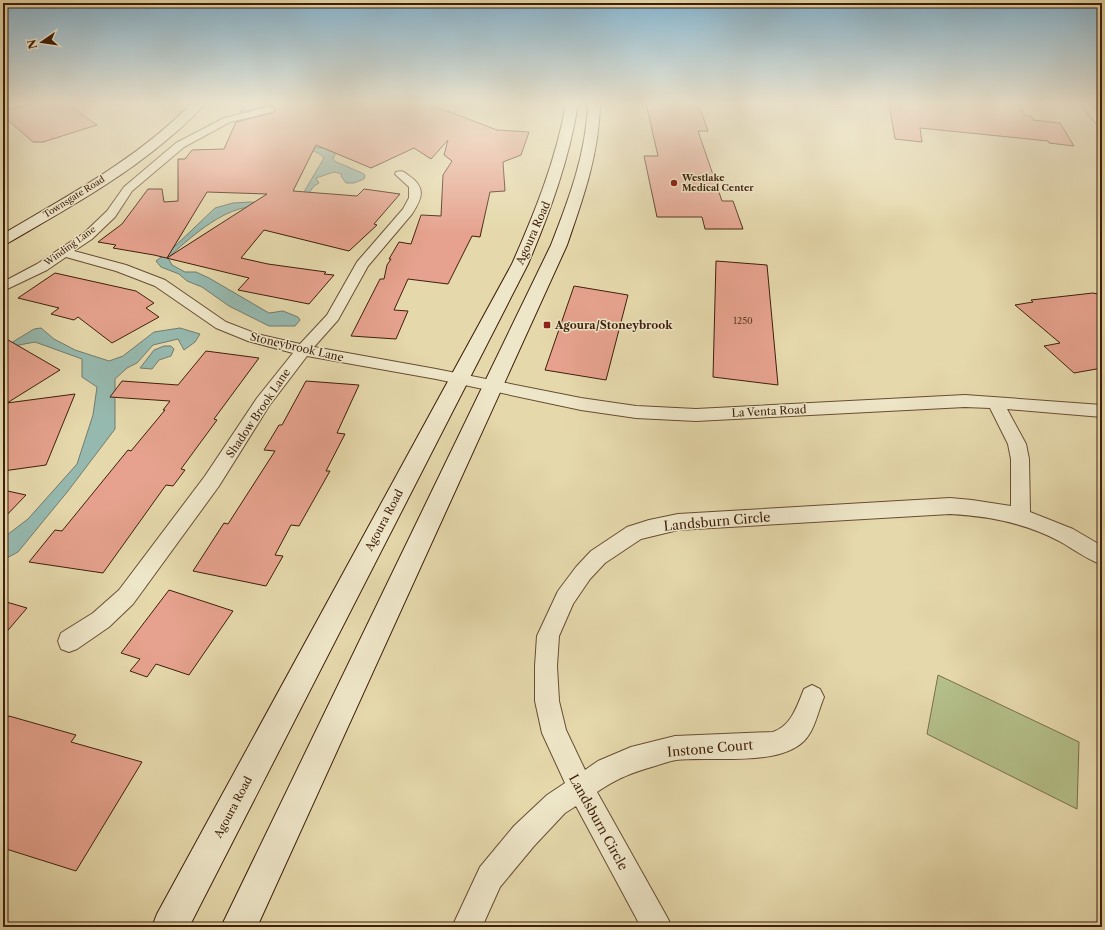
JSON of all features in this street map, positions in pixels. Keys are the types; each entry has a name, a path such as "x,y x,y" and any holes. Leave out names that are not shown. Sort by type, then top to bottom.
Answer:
{"main road":[{"name":"Townsgate Road","path":"5,234 56,202 60,197 56,195 131,147"},
{"name":"Townsgate Road","path":"5,234 128,163 149,147"},
{"name":"Agoura Road","path":"239,927 476,383 471,359 520,264 543,213 564,147"},
{"name":"Agoura Road","path":"170,927 476,383 559,245 570,214 589,147"}],"street":[{"name":"Winding Lane","path":"3,287 42,267 88,236 111,214 128,189 177,147"},
{"name":"Shadow Brook Lane","path":"69,641 101,620 126,597 212,481 264,402 303,350 334,317 362,265 413,204 416,188 413,183 400,174"},
{"name":"Stoneybrook Lane","path":"64,252 121,268 160,283 221,325 253,338 303,350 476,383"},
{"name":"La Venta Road","path":"476,383 589,406 677,415 931,403 995,402 1102,411"},
{"path":"995,402 1017,444 1020,459 1021,517"},
{"name":"La Venta Road","path":"1065,409 1102,420"},
{"name":"Landsburn Circle","path":"657,927 580,787 554,733 547,701 546,666 548,636 565,598 583,573 598,557 634,534 649,528 678,522 950,506 994,509 1047,525 1077,540 1102,556"},
{"name":"Instone Court","path":"467,927 490,877 524,836 551,810 580,787 607,770 631,760 675,748 773,744 788,740 798,732 812,697"}],"green space":[{"path":"938,675 1079,742 1077,809 927,734"}],"water":[{"path":"270,147 317,147 337,150 333,159 334,161 362,173 365,175 364,179 354,183 346,183 341,176 342,174 334,172 316,178 319,183 314,186 303,201 307,204 300,211 295,213 284,214 255,207 238,209 216,219 206,226 185,242 168,258 172,265 185,272 196,272 209,278 269,313 283,311 298,317 300,320 295,326 269,326 229,306 202,287 187,281 179,274 161,267 156,261 172,249 215,208 233,203 250,202 283,204 297,200 301,197 324,158 320,154 311,151 284,151"},
{"path":"41,328 54,339 75,350 109,361 123,356 154,332 180,328 200,334 195,342 184,350 178,339 153,345 137,363 127,368 115,379 115,429 68,491 18,552 3,560 3,538 28,519 77,464 93,415 97,387 82,377 82,359 35,342 3,348 34,329"},
{"path":"164,346 171,346 174,349 171,356 159,360 152,369 140,368 154,350"}],"building":[{"path":"225,147 315,147 293,191 357,196 364,189 400,194 374,224 377,225 349,251 264,230 241,258 268,264 326,272 324,274 334,275 309,304 238,290 249,278 154,255 113,248 116,245 98,242 122,224 148,189 162,189 164,202 178,201 178,159 185,159 192,150 224,149","holes":["207,192 267,194 167,258"]},
{"path":"322,147 441,147 431,159 414,148 371,168"},
{"path":"446,147 524,147 521,155 503,162 505,191 490,192 480,237 472,236 448,284 408,279 394,310 408,311 396,339 351,336 380,279 384,279 387,265 391,259 389,259 399,242 411,244 421,215 441,216 443,175 452,161 444,155"},
{"name":"Westlake Medical Center","path":"656,147 704,147 722,201 733,201 743,229 705,229 702,217 657,217 644,156 658,156"},
{"path":"716,261 767,265 778,385 713,377"},
{"path":"55,273 136,291 154,303 146,308 159,317 112,343 78,317 74,320 51,314 59,308 18,298"},
{"path":"574,286 628,295 606,380 545,370"},
{"path":"1093,293 1102,295 1102,368 1074,373 1044,346 1060,343 1015,305 1033,302 1031,300"},
{"path":"3,337 60,370 7,403 75,394 46,465 3,471"},
{"path":"206,351 259,358 214,419 217,420 181,469 185,470 173,486 166,485 103,573 29,562 55,530 62,531 128,450 131,451 165,410 163,410 170,401 110,397 122,381 178,385"},
{"path":"306,381 359,385 337,433 345,434 326,471 330,471 299,526 291,525 275,555 283,556 266,586 193,571 224,523 228,524 275,451 264,450 279,425 282,425"},
{"path":"3,490 26,495 3,519"},
{"path":"169,590 233,611 189,675 156,664 147,677 130,671 140,659 121,653"},
{"path":"3,601 27,608 3,636"},
{"path":"9,716 76,735 71,742 142,762 76,871 3,848 3,723"}],"place":[{"name":"Westlake Medical Center","path":"674,183"},
{"name":"Agoura/Stoneybrook","path":"547,325"}]}
